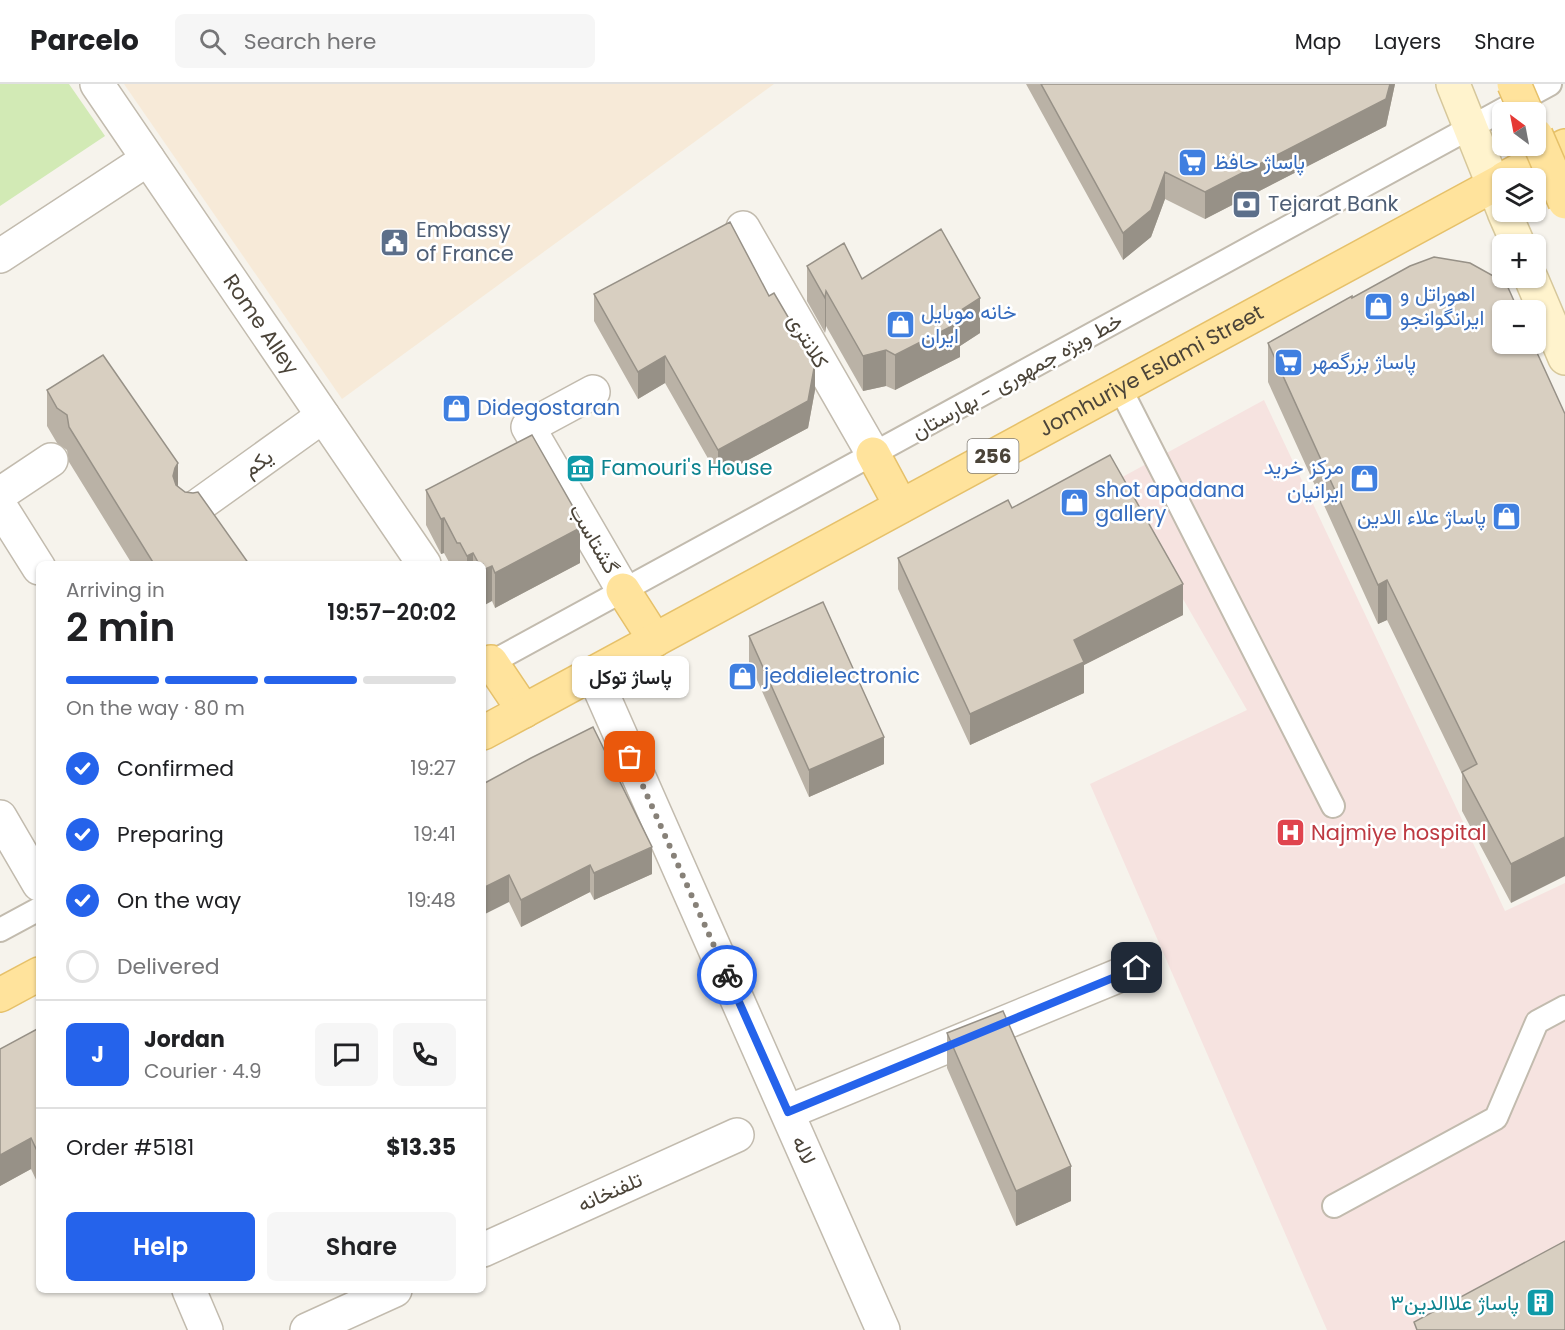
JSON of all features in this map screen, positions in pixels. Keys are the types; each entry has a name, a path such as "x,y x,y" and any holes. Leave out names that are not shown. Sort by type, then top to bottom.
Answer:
{"main road":[{"path":"1453,84 1469,128 1492,173"},
{"path":"1514,84 1522,102"},
{"name":"Jomhuriye Eslami Street","path":"1536,168 1565,146"},
{"path":"1545,156 1565,202"},
{"name":"Jomhuriye Eslami Street","path":"486,731 1119,388 1492,198"},
{"path":"1536,288 1565,358"},
{"path":"873,454 901,506"},
{"path":"623,590 655,640"},
{"path":"486,660 524,711"},
{"path":"0,995 36,976"}],"street":[{"name":"Rome Alley","path":"97,84 422,561"},
{"path":"0,256 148,159"},
{"name":"کلانتری","path":"743,228 873,454"},
{"name":"گشتاسب","path":"593,392 528,427 623,590"},
{"name":"یکم","path":"192,510 323,416"},
{"path":"0,494 51,460"},
{"path":"0,506 36,563"},
{"name":"لاله","path":"593,673 883,1330"},
{"path":"0,817 36,879"},
{"path":"788,1112 1137,968"},
{"name":"تلفنخانه","path":"486,1249 737,1135"},
{"path":"190,1293 206,1330"},
{"path":"307,1330 388,1293"}],"lane":[{"name":"خط ویژه جمهوری - بهارستان","path":"486,660 623,590 1550,84"},
{"path":"1119,388 1333,806"},
{"path":"0,930 36,911"},
{"path":"1334,1206 1496,1118 1537,1022 1565,1007"}],"shaded area":[{"name":"Embassy of France","path":"124,84 774,84 342,399"},
{"name":"Najmiye hospital","path":"1264,400 1505,911 1565,883 1565,1262 1438,1330 1327,1330 1090,784 1247,710 1115,481"}],"green space":[{"path":"0,84 69,84 105,136 0,206"}],"building":[{"name":"پاساژ حافظ","path":"1041,84 1390,84 1386,99 1205,192 1165,172 1151,210 1123,233"},
{"path":"730,222 769,296 774,293 815,363 808,401 718,450 665,356 638,372 594,294"},
{"path":"941,229 980,298 958,312 960,322 895,355 886,350 863,356 826,291 825,298 807,266 844,243 862,279"},
{"path":"1434,257 1470,263 1492,275 1492,288 1508,288 1514,300 1492,300 1492,354 1538,354 1565,414 1565,837 1511,864 1462,772 1477,764 1387,580 1378,585 1268,343 1410,266"},
{"path":"103,355 178,463 173,476 176,485 185,492 198,492 247,561 152,561 69,427 67,415 57,408 47,390"},
{"path":"532,435 580,519 576,522 580,528 495,573 492,566 486,569 486,561 477,561 473,553 467,556 460,543 457,543 444,518 441,519 426,490"},
{"path":"1110,455 1183,584 1074,640 1084,662 970,714 898,558 1008,500 1012,508"},
{"path":"823,602 884,737 809,770 749,636"},
{"path":"593,727 652,847 594,873 590,865 521,900 509,875 486,886 486,782"},
{"path":"1003,1011 1071,1166 1016,1191 947,1033"},
{"path":"36,1030 36,1149 31,1138 0,1155 0,1049"},
{"path":"1565,1241 1565,1330 1417,1330 1414,1322"}],"way so far":[{"path":"630,757 727,975"}],"place":[{"name":"پاساژ حافظ","path":"1192,162"},
{"name":"Tejarat Bank","path":"1247,204"},
{"name":"Embassy of France","path":"395,242"},
{"name":"اهوراتل و ایرانگوانجو","path":"1379,306"},
{"name":"خانه موبایل ایران","path":"900,324"},
{"name":"پاساژ بزرگمهر","path":"1289,362"},
{"name":"Didegostaran","path":"456,408"},
{"name":"Famouri's House","path":"580,468"},
{"name":"مرکز خرید ایرانیان","path":"1365,479"},
{"name":"shot apadana gallery","path":"1074,502"},
{"name":"پاساژ علاء الدین","path":"1507,517"},
{"name":"jeddielectronic","path":"743,676"},
{"name":"پاساژ توکل","path":"630,757"},
{"name":"Najmiye hospital","path":"1290,833"},
{"name":"پاساژ علاالدین۳","path":"1540,1303"}],"route":[{"path":"727,975 788,1112 1137,968"}]}
